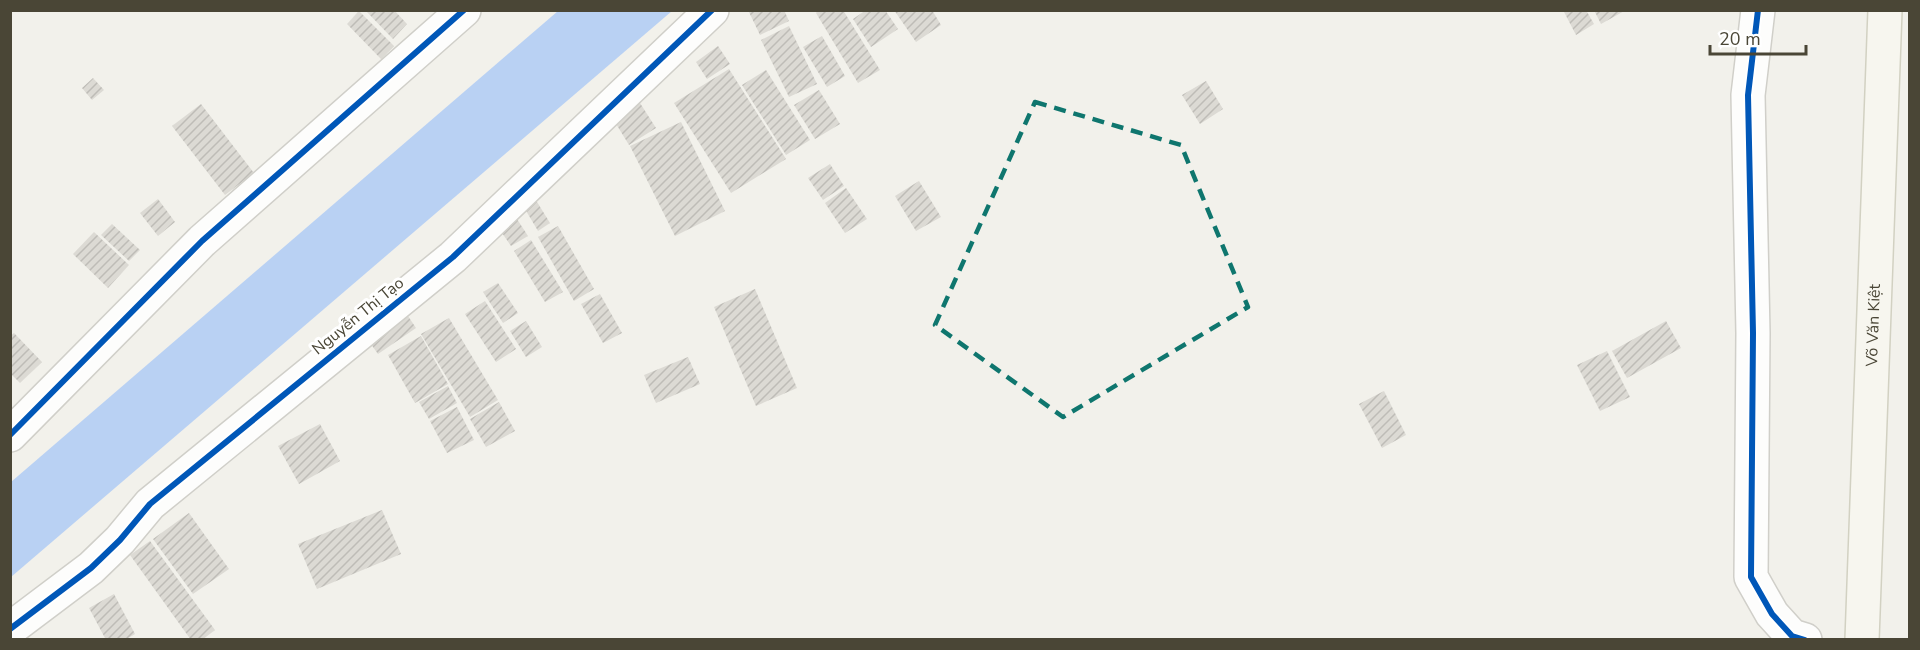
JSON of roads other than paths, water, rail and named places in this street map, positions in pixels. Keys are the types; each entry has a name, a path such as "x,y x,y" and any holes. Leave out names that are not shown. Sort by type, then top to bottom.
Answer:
{"main road":[{"name":"Võ Văn Kiệt","path":"1862,639 1885,10"}],"street":[{"path":"10,435 202,241 464,10"},
{"name":"Nguyễn Thị Tạo","path":"10,629 91,568 120,540 150,504 453,256 712,10"},
{"path":"1758,10 1748,95 1753,333 1751,577 1772,614 1796,638"}],"water":[{"path":"558,11 672,11 11,577 11,482"}]}
